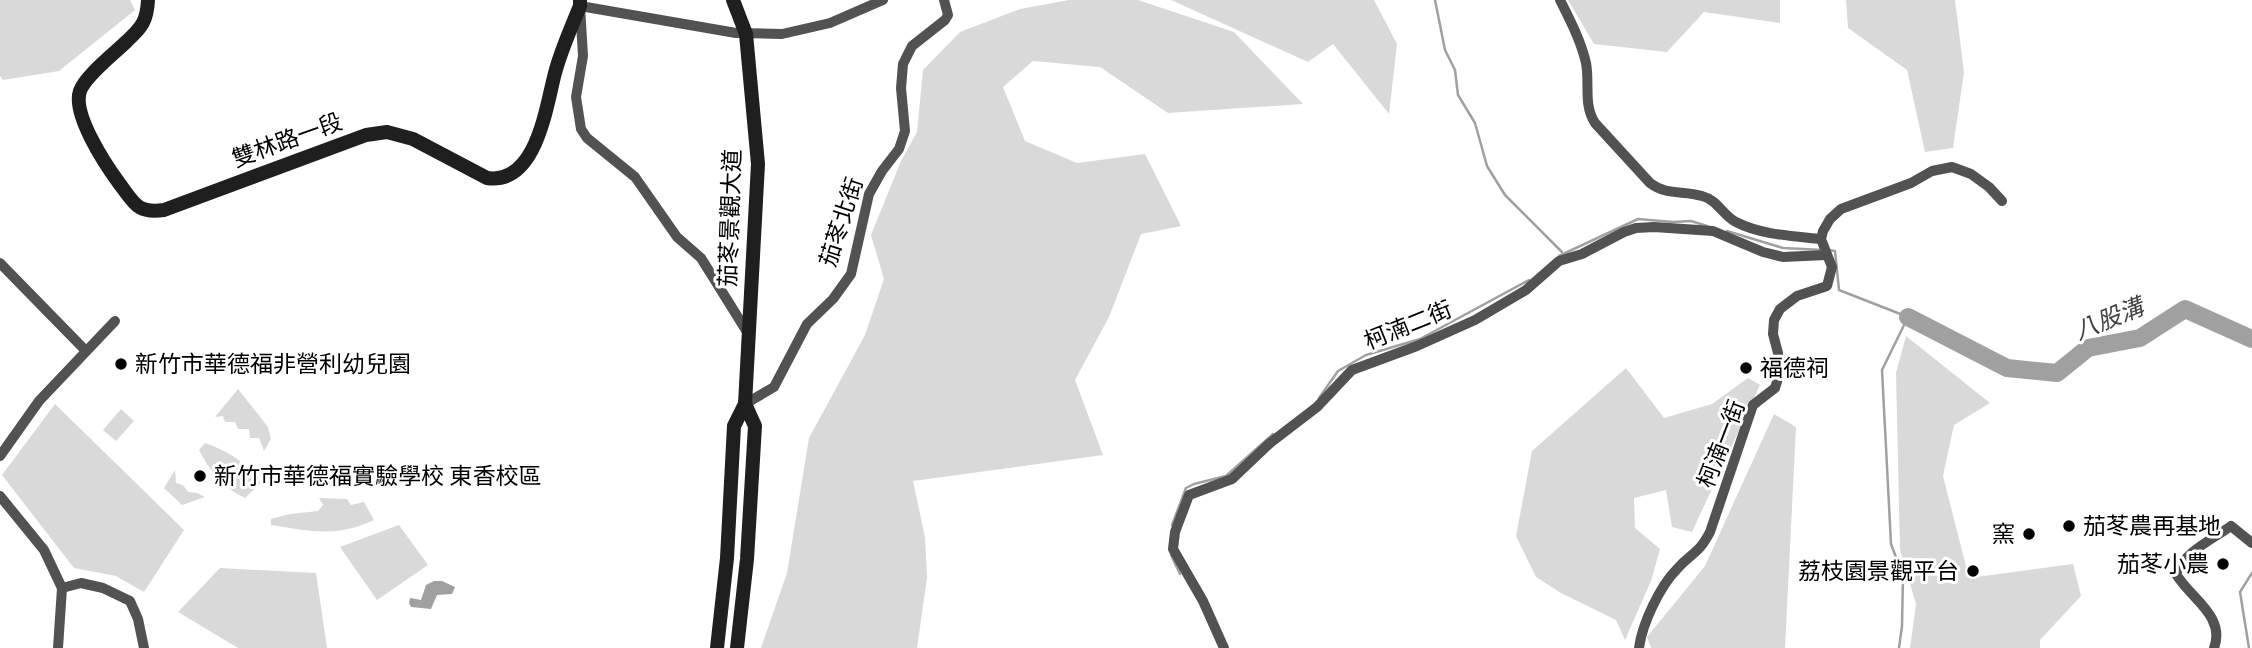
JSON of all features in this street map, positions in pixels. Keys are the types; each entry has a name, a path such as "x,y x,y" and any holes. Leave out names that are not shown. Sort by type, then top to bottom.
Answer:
{"street":[{"name":"雙林路一段","path":"148,0 147,16 138,30 80,89 78,102 90,135 107,166 137,208 150,212 164,210 366,135 387,132 413,139 487,178 505,177 528,159 547,110 555,73 580,3"},
{"name":"茄苳景觀大道","path":"718,648 727,558 734,426 745,404 758,164 746,34 733,0"},
{"path":"749,335 701,258 677,237 635,177 587,138 581,129 576,96 583,56 580,3 746,34 782,34 830,23 883,0"},
{"name":"茄苳北街","path":"745,404 774,387 807,324 833,299 851,274 869,194 899,149 905,131 901,88 903,64 912,46 945,20 948,14 944,0"},
{"path":"1560,0 1582,47 1587,67 1587,100 1590,114 1595,123 1650,183 1660,190 1702,195 1721,207 1733,221 1756,230 1821,239 1830,219 1840,209 1911,183 1932,171 1952,167 1971,174 2003,201"},
{"name":"柯湳二街","path":"1224,648 1203,601 1173,549 1175,532 1189,495 1233,479 1270,443 1317,407 1352,369 1475,320 1526,290 1559,261 1582,254 1636,228 1713,231 1763,252 1783,257 1826,255"},
{"name":"柯湳一街","path":"1639,648 1641,634 1657,600 1676,569 1701,550 1710,532 1753,405 1775,388 1779,375 1778,353 1773,334 1774,320 1780,309 1797,296 1827,286 1832,267 1821,239"},
{"path":"0,263 86,351"},
{"path":"0,456 39,401 116,321"},
{"name":"茄苳景觀大道","path":"737,648 747,559 755,426 745,404"},
{"path":"0,496 44,550 62,588 58,648"},
{"path":"2214,648 2216,626 2209,613 2176,574 2179,565 2231,526 2252,543"},
{"path":"62,588 81,583 103,588 130,601 138,618 144,648"}],"shaded area":[{"path":"0,0 130,0 135,10 59,71 3,80 0,76"},
{"path":"1069,0 1138,0 1234,32 1303,104 1168,113 1100,67 1033,61 1003,87 1025,141 1077,163 1145,154 1181,226 1141,234 1109,317 1075,380 1103,455 913,481 925,537 927,578 917,648 761,648 787,573 809,438 865,335 884,279 871,235 901,161 917,132 923,70 960,32 1020,9"},
{"path":"1171,0 1374,0 1397,44 1389,114 1333,44 1308,62"},
{"path":"1568,0 1780,0 1780,23 1704,12 1667,52 1594,44"},
{"path":"1846,0 1955,0 1964,72 1953,148 1925,152 1907,70 1848,28"},
{"path":"1906,336 1990,403 1954,425 1943,476 1969,578 2073,564 2081,596 2040,640 2040,648 1910,648 1916,604 1900,549 1896,373"},
{"path":"1626,368 1664,418 1712,404 1748,378 1760,385 1692,532 1672,527 1666,490 1634,498 1635,528 1660,549 1651,581 1625,640 1616,620 1561,593 1536,577 1516,536 1532,451"},
{"path":"238,389 268,427 271,439 264,451 259,438 250,438 249,429 238,429 235,422 225,422 223,416 215,417"},
{"path":"55,404 184,530 144,592 116,576 74,568 2,475"},
{"path":"121,409 134,421 116,441 103,430"},
{"path":"1774,414 1796,427 1785,648 1651,648 1647,637 1705,566"},
{"path":"205,443 236,458 261,483 245,498 230,489 213,472 199,450"},
{"path":"175,470 176,483 183,485 188,492 205,497 182,505 164,488"},
{"path":"319,498 347,499 351,505 364,502 374,520 360,526 323,532 271,525 271,519 318,511 323,505"},
{"path":"399,525 428,565 377,600 340,547"},
{"path":"220,568 316,573 327,648 238,648 178,612"},
{"path":"442,581 455,587 452,594 437,595 431,609 411,607 410,598 421,600 426,585"}],"waterway":[{"path":"1435,0 1445,50 1455,70 1458,95 1475,123 1487,166 1505,195 1562,252"},
{"path":"1559,256 1638,219 1691,221 1707,226"},
{"path":"1727,231 1783,248 1823,250"},
{"path":"1829,250 1835,251 1839,290 1908,317 1882,370 1891,544 1903,576 1899,648"},
{"path":"1319,398 1338,371 1366,355 1420,339 1529,280"},
{"name":"八股溝","path":"1908,317 2007,368 2057,373 2088,348 2140,338 2185,309 2252,339"},
{"path":"1172,525 1186,488 1226,476 1273,434"},
{"path":"1171,555 1180,574"},
{"path":"2249,648 2240,592 2252,573"}],"place":[{"name":"新竹市華德福非營利幼兒園","path":"121,364"},
{"name":"福德祠","path":"1746,368"},
{"name":"新竹市華德福實驗學校 東香校區","path":"200,476"},
{"name":"茄苳農再基地","path":"2069,526"},
{"name":"窯","path":"2029,534"},
{"name":"茄苳小農","path":"2223,564"},
{"name":"荔枝園景觀平台","path":"1973,571"}]}
